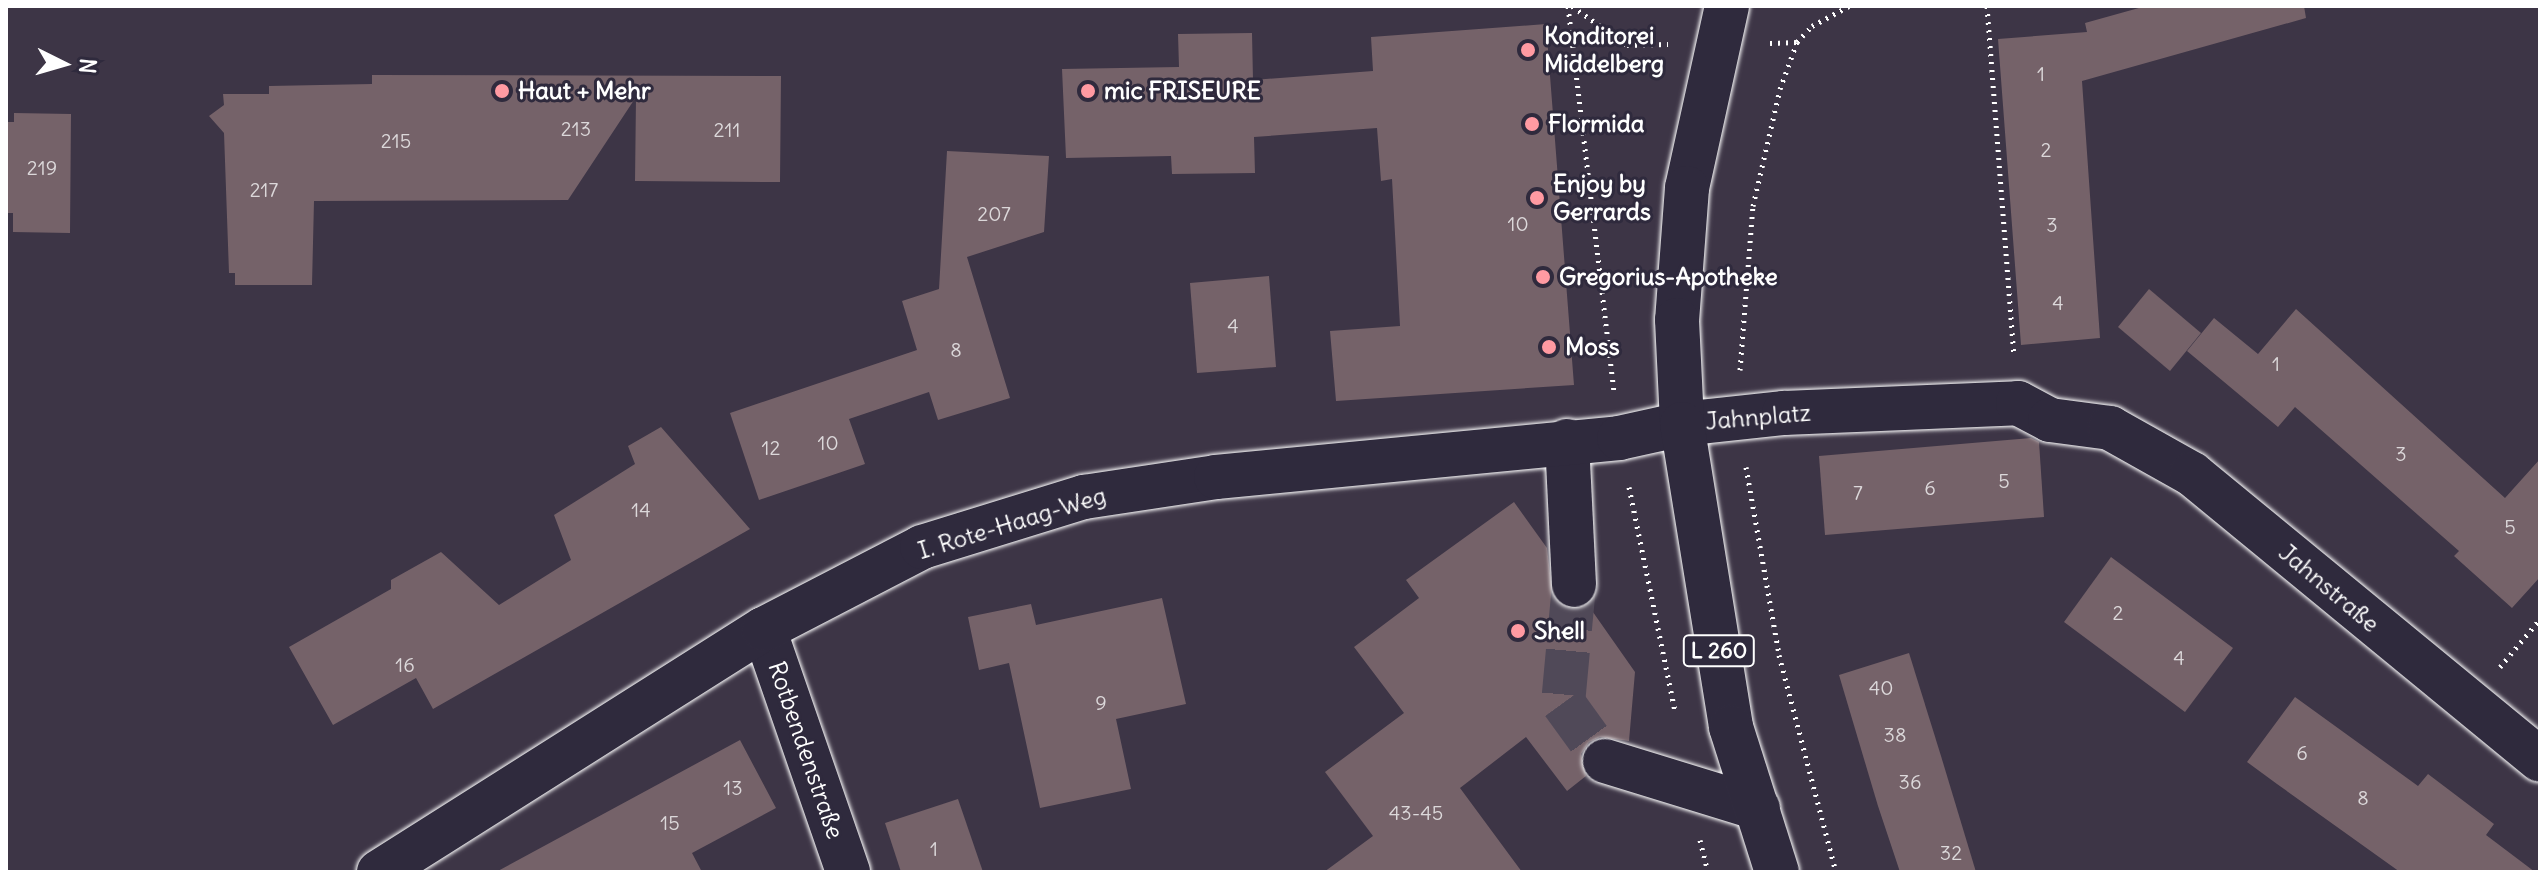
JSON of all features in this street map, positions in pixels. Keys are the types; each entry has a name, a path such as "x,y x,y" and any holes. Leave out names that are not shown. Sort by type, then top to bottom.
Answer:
{"street":[{"name":"Jahnplatz","path":"1727,6 1687,188 1677,320 1682,424 1784,413 2018,403 2050,420 2110,428"},
{"name":"I. Rote-Haag-Weg","path":"379,872 764,629 922,547 1084,497 1216,477 1567,441 1682,424"},
{"name":"L 260","path":"1682,424 1731,727 1777,872"},
{"name":"Jahnstraße","path":"2110,428 2192,474 2540,760"},
{"path":"1567,441 1574,585"},
{"name":"Rotbendenstraße","path":"764,629 848,872"},
{"path":"1605,761 1758,808"}],"path":[{"path":"1572,6 1627,45"},
{"path":"1987,6 2018,403"},
{"path":"2534,627 2540,619"}],"building":[{"path":"2146,6 2304,6 2306,18 2082,81 2100,338 2021,345 1998,39 2087,32 2085,23"},
{"path":"1546,24 1574,385 1336,401 1330,331 1400,326 1392,179 1381,181 1377,128 1254,137 1255,173 1172,174 1171,156 1066,158 1062,69 1179,67 1178,34 1252,33 1253,80 1373,71 1371,37"},
{"path":"372,75 781,76 780,182 635,181 636,97 568,200 314,201 312,285 235,285 235,273 229,273 224,133 209,116 224,105 223,94 269,94 269,86 372,84"},
{"path":"14,113 71,114 70,233 13,232 13,213 6,213 6,122 14,122"},
{"path":"947,151 1049,156 1044,232 967,257 1010,398 938,420 929,392 849,419 865,464 759,500 730,413 917,350 902,301 939,289"},
{"path":"1269,276 1276,367 1197,373 1190,283"},
{"path":"2149,289 2201,333 2170,371 2118,327"},
{"path":"2296,309 2505,498 2540,459 2540,577 2512,608 2454,556 2459,551 2295,407 2278,427 2187,351 2214,318 2258,354"},
{"path":"661,427 750,529 433,709 416,678 333,725 289,647 391,589 391,580 441,552 499,605 571,560 554,515 635,464 628,446"},
{"path":"2031,438 2039,442 2044,517 1825,535 1819,456"},
{"path":"1514,502 1547,548 1553,599 1574,610 1588,605 1635,672 1629,741 1600,737 1589,742 1581,754 1586,776 1567,791 1526,737 1460,788 1522,872 1324,872 1373,836 1325,772 1404,713 1354,647 1419,598 1406,580"},
{"path":"2111,557 2233,648 2185,712 2064,622"},
{"path":"1162,598 1186,704 1116,719 1131,789 1040,808 1009,663 979,670 968,617 1031,604 1036,625"},
{"path":"1909,653 1976,872 1900,872 1878,806 1839,675"},
{"path":"2295,697 2418,786 2428,774 2494,824 2486,835 2535,872 2400,872 2277,784 2247,762"},
{"path":"740,740 776,808 692,853 702,872 496,872"},
{"path":"958,799 983,872 901,872 885,823"}],"tunnel":[{"path":"1574,585 1563,703 1605,761"}],"place":[{"name":"Konditorei Middelberg","path":"1528,50"},
{"name":"Haut + Mehr","path":"502,91"},
{"name":"mic FRISEURE","path":"1088,91"},
{"name":"Flormida","path":"1532,124"},
{"name":"Enjoy by Gerrards","path":"1537,198"},
{"name":"Gregorius-Apotheke","path":"1543,277"},
{"name":"Moss","path":"1549,347"},
{"name":"Shell","path":"1518,631"}]}
